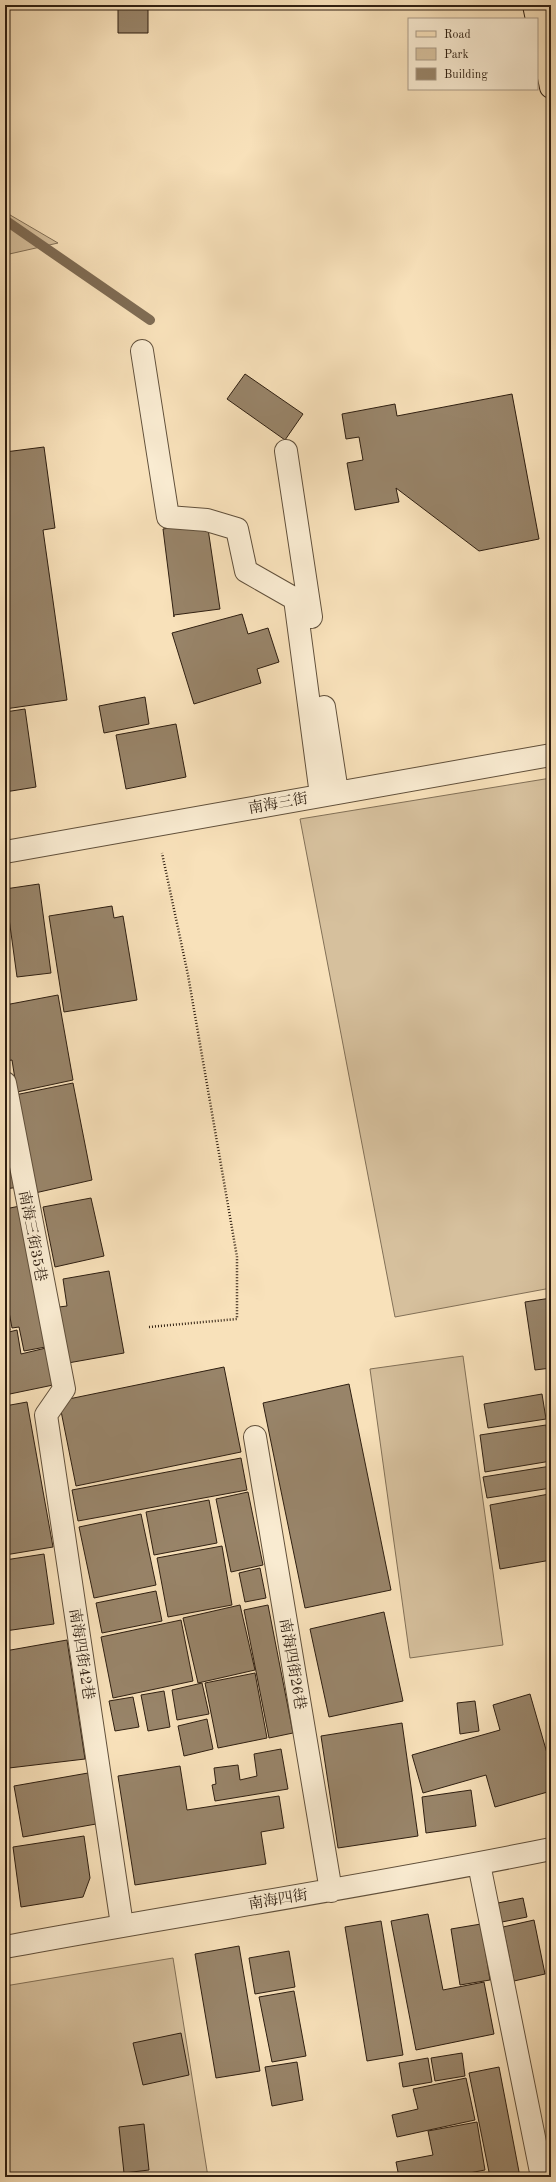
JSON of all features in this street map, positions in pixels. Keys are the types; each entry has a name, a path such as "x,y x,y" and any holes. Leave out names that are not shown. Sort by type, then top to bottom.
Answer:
{"main road":[{"path":"534,5 537,18"},
{"path":"538,25 551,88"}],"street":[{"path":"142,351 168,517 207,520 236,529 246,571 295,599 329,794"},
{"path":"286,451 329,794"},
{"name":"南海三街","path":"5,852 551,755"},
{"name":"南海三街35巷","path":"5,1083 64,1389"},
{"name":"南海四街42巷","path":"64,1389 46,1415 122,1925"},
{"name":"南海四街26巷","path":"255,1437 331,1891"},
{"name":"南海四街","path":"5,1947 122,1925 331,1891 479,1864 551,1849"},
{"path":"479,1864 542,2177"}],"path":[{"path":"149,1327 237,1318 237,1257 188,975 157,825"}],"green space":[{"path":"5,212 58,243 5,255"},
{"path":"551,778 551,1288 395,1317 300,819"},
{"path":"463,1356 503,1645 410,1658 370,1369"},
{"path":"173,1958 208,2177 5,2177 5,1986"}],"building":[{"path":"118,5 148,5 148,33 118,33"},
{"path":"245,374 303,414 285,440 227,399"},
{"path":"512,394 539,539 479,551 396,488 399,502 355,510 347,463 363,460 359,437 346,439 342,414 395,404 397,416"},
{"path":"44,447 55,528 43,530 67,700 5,709 5,452"},
{"path":"207,522 220,609 174,615 174,617 163,529"},
{"path":"242,614 248,634 268,628 279,662 257,669 261,683 194,704 172,633"},
{"path":"145,697 149,724 104,733 99,706"},
{"path":"25,709 36,787 5,792 5,712"},
{"path":"176,724 186,777 126,789 116,735"},
{"path":"39,884 51,973 17,977 5,889"},
{"path":"112,906 114,918 123,916 137,1000 64,1012 49,916"},
{"path":"58,995 73,1080 17,1092 12,1060 5,1061 5,1005"},
{"path":"73,1083 92,1180 35,1193 15,1095"},
{"path":"5,1103 19,1187 5,1189"},
{"path":"91,1198 104,1256 55,1267 43,1207"},
{"path":"20,1206 51,1346 24,1351 19,1327 12,1328 5,1290 5,1209"},
{"path":"109,1271 124,1353 68,1363 59,1307 67,1306 63,1279"},
{"path":"551,1298 551,1368 535,1370 525,1302"},
{"path":"5,1303 10,1330 5,1331"},
{"path":"17,1330 21,1354 50,1347 58,1384 5,1395 5,1333"},
{"path":"224,1367 241,1452 76,1486 59,1401"},
{"path":"349,1384 391,1590 305,1608 263,1403"},
{"path":"542,1394 546,1419 488,1428 484,1404"},
{"path":"27,1402 53,1547 5,1555 5,1406"},
{"path":"546,1425 551,1461 485,1472 480,1435"},
{"path":"241,1458 247,1490 78,1521 72,1490"},
{"path":"551,1466 551,1488 487,1498 483,1477"},
{"path":"248,1492 263,1565 231,1572 216,1499"},
{"path":"549,1494 551,1560 500,1569 490,1505"},
{"path":"209,1500 217,1543 154,1555 146,1512"},
{"path":"141,1514 156,1585 94,1598 79,1527"},
{"path":"222,1546 232,1605 168,1617 157,1558"},
{"path":"44,1554 54,1624 5,1631 5,1560"},
{"path":"260,1568 266,1598 245,1602 239,1573"},
{"path":"156,1591 162,1621 102,1633 96,1603"},
{"path":"240,1605 255,1670 198,1683 183,1618"},
{"path":"268,1605 293,1733 269,1738 244,1610"},
{"path":"384,1612 403,1701 329,1717 310,1629"},
{"path":"181,1620 193,1681 113,1698 101,1637"},
{"path":"67,1640 85,1759 9,1768 5,1744 5,1651"},
{"path":"255,1673 267,1738 218,1748 205,1683"},
{"path":"202,1683 209,1714 177,1720 172,1690"},
{"path":"164,1691 170,1727 148,1731 141,1695"},
{"path":"530,1694 551,1767 551,1791 495,1807 486,1775 423,1793 412,1755 500,1730 493,1705"},
{"path":"133,1697 139,1727 115,1731 109,1701"},
{"path":"475,1701 479,1731 460,1734 457,1703"},
{"path":"207,1719 213,1749 184,1756 178,1726"},
{"path":"402,1723 418,1836 338,1848 321,1736"},
{"path":"281,1749 288,1789 215,1801 212,1785 216,1784 214,1768 238,1765 240,1780 257,1776 254,1754"},
{"path":"180,1766 187,1810 279,1796 284,1828 261,1832 266,1864 135,1885 118,1776"},
{"path":"88,1773 96,1824 23,1837 14,1786"},
{"path":"471,1790 476,1826 426,1833 422,1797"},
{"path":"84,1836 90,1878 83,1897 21,1907 13,1847"},
{"path":"523,1898 527,1917 497,1923 493,1904"},
{"path":"428,1914 443,1990 484,1982 494,2034 416,2050 391,1921"},
{"path":"534,1920 545,1974 514,1981 503,1927"},
{"path":"381,1921 403,2055 367,2061 345,1927"},
{"path":"481,1924 490,1980 460,1985 451,1929"},
{"path":"239,1946 260,2071 216,2078 195,1954"},
{"path":"289,1951 295,1987 255,1994 249,1958"},
{"path":"294,1991 306,2056 272,2062 259,1997"},
{"path":"181,2033 189,2075 143,2085 133,2043"},
{"path":"462,2053 465,2076 435,2081 431,2058"},
{"path":"428,2058 432,2082 403,2087 399,2063"},
{"path":"297,2062 303,2100 272,2106 265,2067"},
{"path":"499,2067 520,2177 490,2177 469,2073"},
{"path":"466,2078 475,2120 397,2137 392,2115 418,2109 413,2089"},
{"path":"477,2122 485,2170 448,2177 399,2177 396,2162 433,2155 428,2131"},
{"path":"144,2124 149,2170 124,2173 119,2127"}],"waterway":[{"path":"5,220 150,320"}]}
